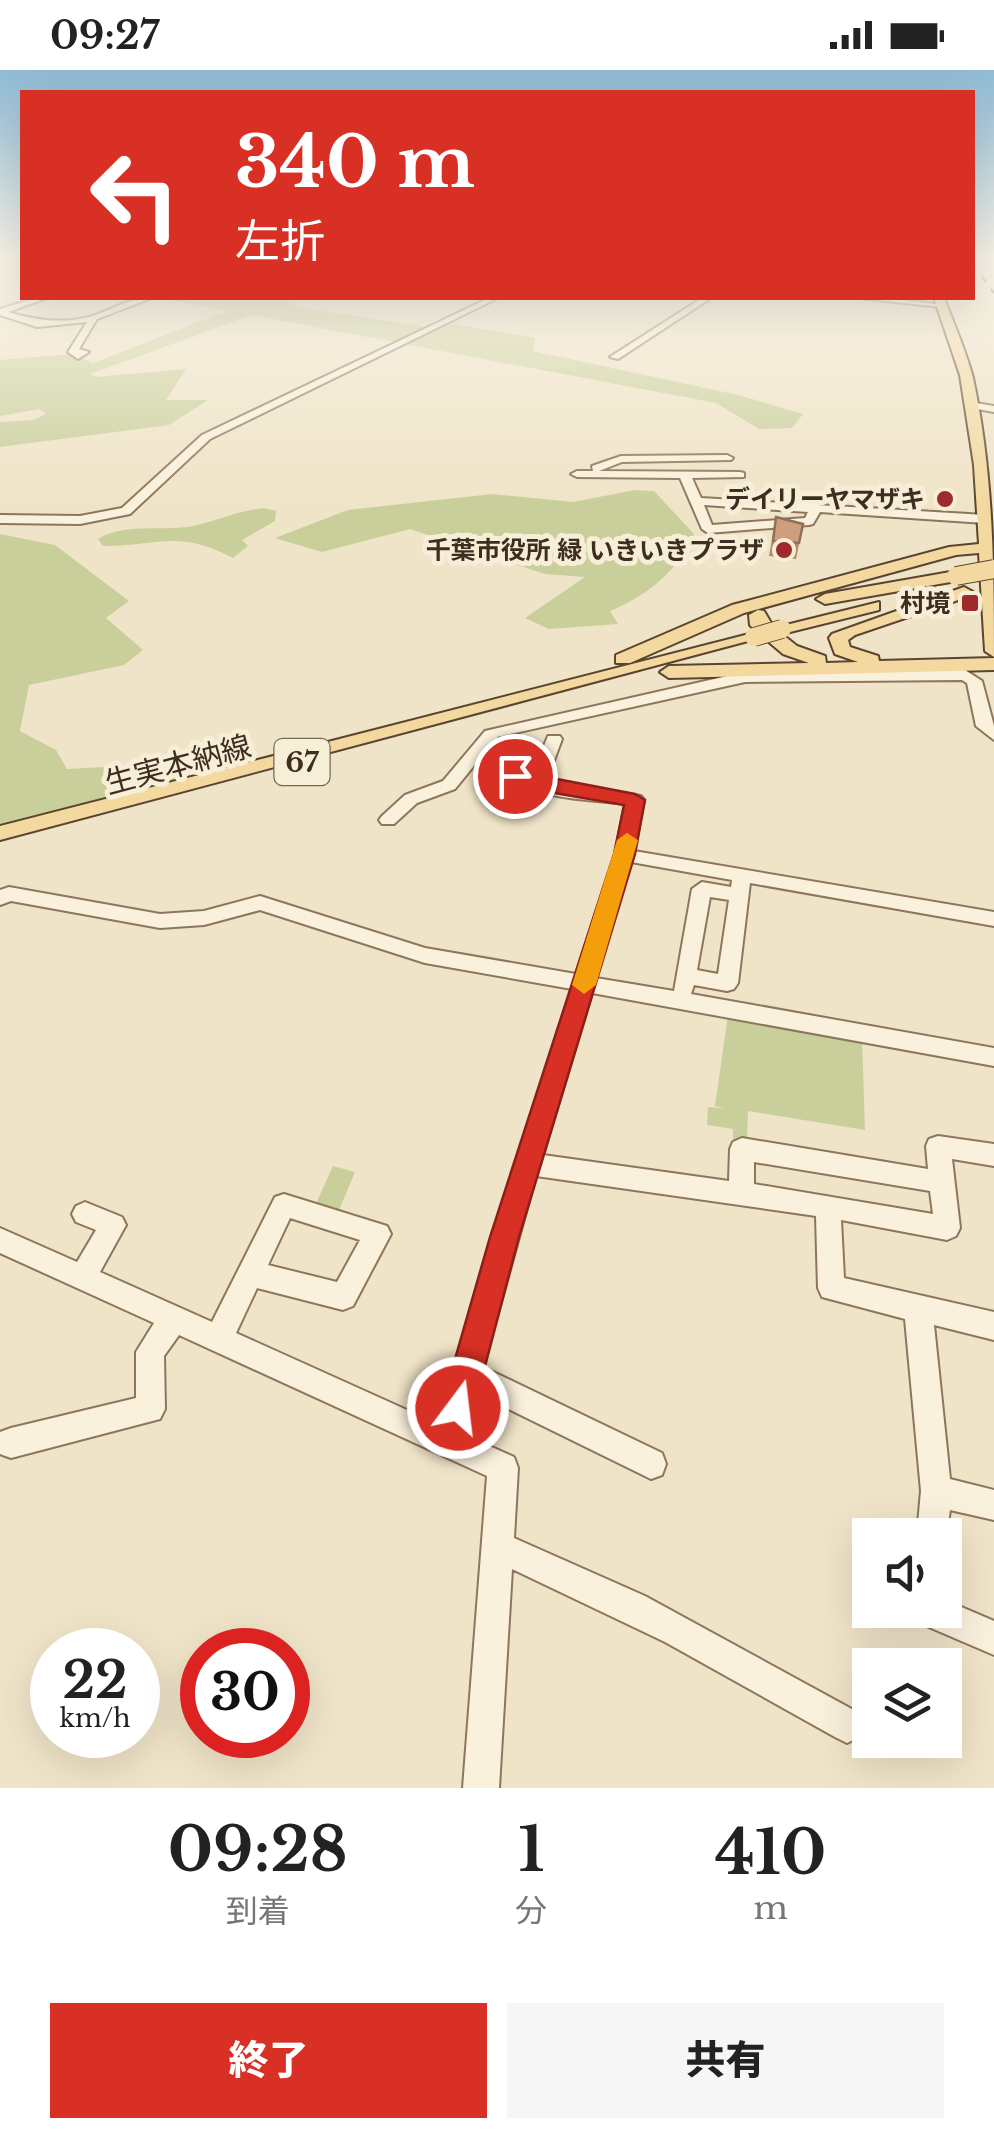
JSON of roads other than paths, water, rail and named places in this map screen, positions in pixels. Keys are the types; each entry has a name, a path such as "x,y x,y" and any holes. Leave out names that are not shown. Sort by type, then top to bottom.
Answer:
{"main road":[{"path":"954,342 987,466 984,518 994,652"},
{"name":"67","path":"479,710 613,663 738,609 956,550 987,548"},
{"name":"生実本納線","path":"0,845 602,676 960,584 994,571"},
{"path":"960,584 994,582"},
{"name":"67","path":"847,666 790,650 762,629 758,615 778,606 960,584"},
{"name":"67","path":"960,584 849,631 838,638 838,646 865,660 972,660 994,664"},
{"name":"67","path":"479,710 688,670 994,664"},
{"name":"生実本納線","path":"0,833 479,710"}],"street":[{"path":"78,356 84,352 74,352 79,342"},
{"path":"3,521 80,520 126,511 206,437 402,342"},
{"path":"615,357 638,342"},
{"path":"970,405 994,409"},
{"path":"727,458 621,458 577,474 740,475"},
{"path":"648,458 654,472"},
{"path":"710,458 734,507"},
{"path":"684,473 708,529 810,522 816,509"},
{"path":"696,501 734,507 984,518"},
{"path":"388,820 406,798 449,786 489,737 745,677 935,674 971,678 984,726 994,735"},
{"path":"448,1442 528,1164 624,854 635,800 537,784 506,770 489,737"},
{"path":"537,784 554,739"},
{"path":"624,854 994,919"},
{"path":"685,976 727,983 742,873"},
{"path":"680,1001 702,889 740,896"},
{"path":"0,898 9,894 160,922 204,918 260,903 380,943 584,984 994,1057"},
{"path":"528,1164 828,1206 946,1228 938,1146 994,1155"},
{"path":"741,1194 742,1149 942,1182"},
{"path":"218,1337 250,1273 284,1205 378,1234 343,1297 250,1273"},
{"path":"828,1206 831,1288 994,1326"},
{"path":"81,1279 113,1226 85,1214"},
{"path":"0,1240 503,1468 481,1788"},
{"path":"918,1307 936,1491 935,1518"},
{"path":"11,1443 150,1408 150,1352 174,1318"},
{"path":"467,1374 651,1464"},
{"path":"936,1491 994,1505"},
{"path":"499,1548 562,1572 753,1670 848,1725"},
{"path":"962,1624 994,1638"}],"place":[{"name":"デイリーヤマザキ","path":"945,499"},
{"name":"千葉市役所 緑 いきいきプラザ","path":"784,550"},
{"name":"村境","path":"970,603"}]}
